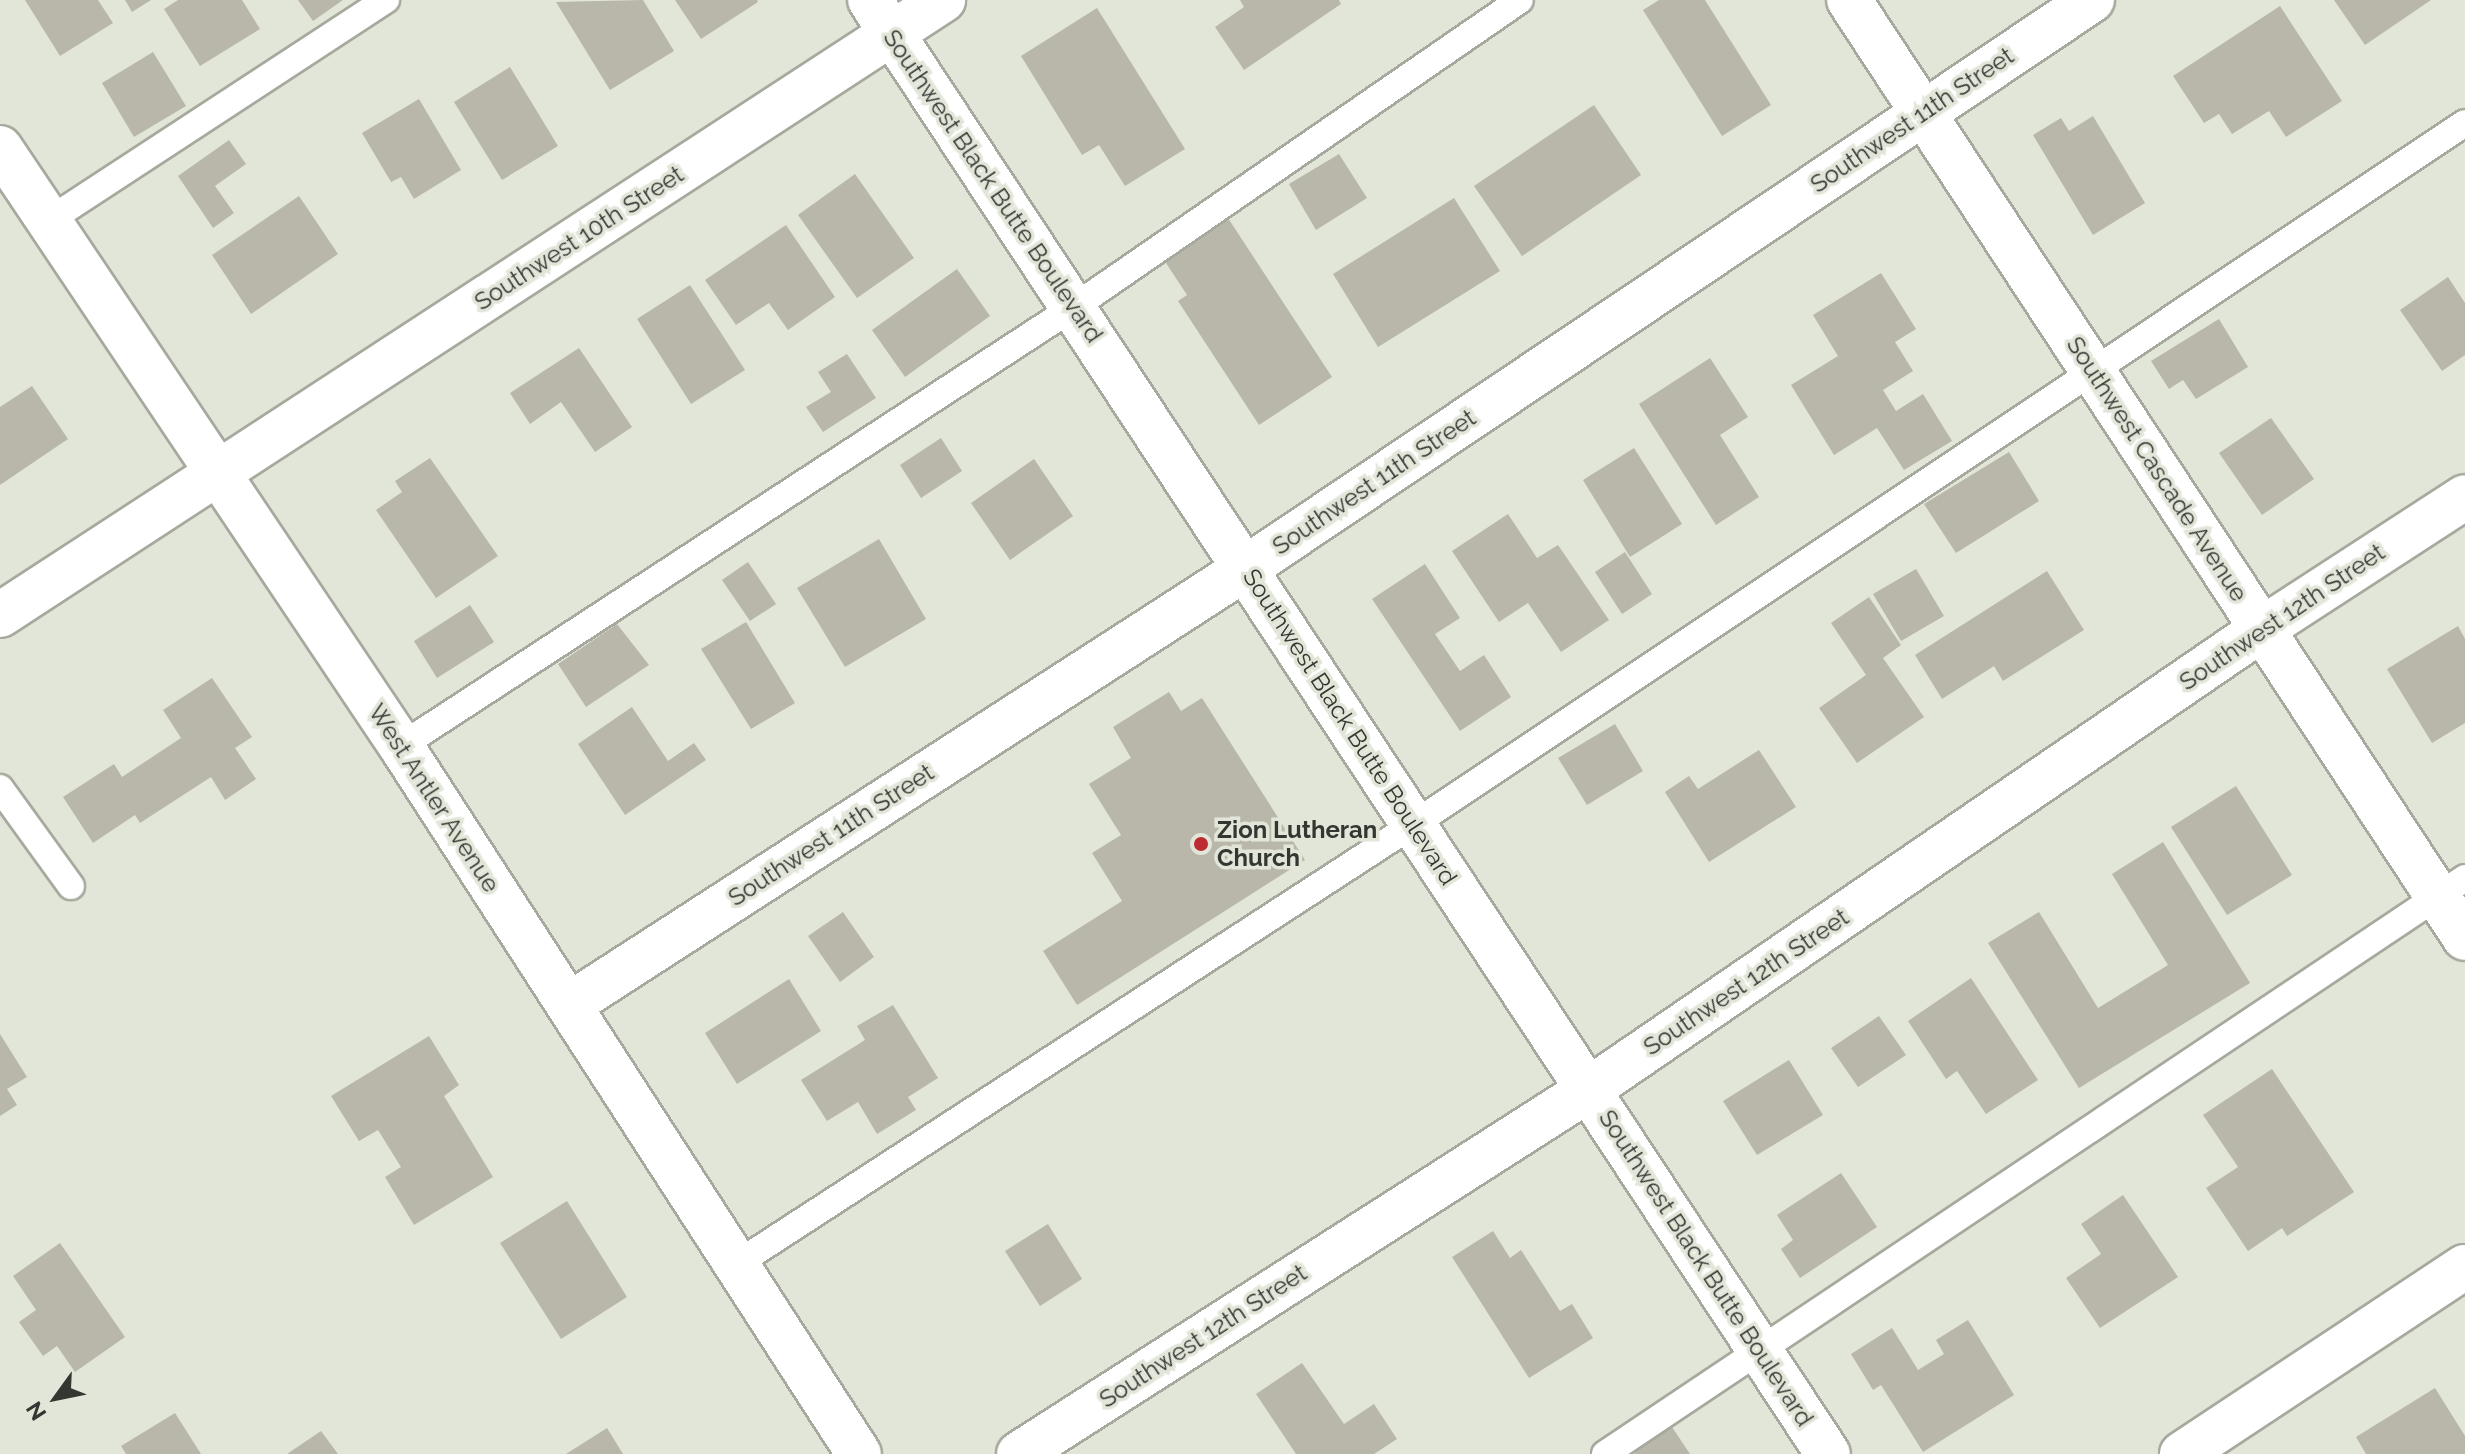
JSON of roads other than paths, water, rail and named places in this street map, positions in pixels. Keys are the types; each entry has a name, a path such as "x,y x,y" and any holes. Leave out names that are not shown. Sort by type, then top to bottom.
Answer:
{"street":[{"name":"Southwest 10th Street","path":"0,615 215,476 881,16 943,0"},
{"name":"Southwest Cascade Avenue","path":"1849,0 2262,629 2451,887 2465,938"},
{"name":"Southwest 11th Street","path":"569,1005 1246,568 1922,111 2092,0"},
{"name":"Southwest Black Butte Boulevard","path":"881,16 1828,1454"},
{"name":"West Antler Avenue","path":"0,148 215,476 401,746 859,1454"},
{"name":"Southwest 12th Street","path":"1019,1454 1588,1090 2262,629 2465,497"},
{"path":"2182,1454 2465,1267"}],"lane":[{"path":"48,221 386,0"},
{"path":"401,746 1074,307 1520,0"},
{"path":"735,1265 1414,824 2090,367 2465,123"},
{"path":"0,788 71,886"},
{"path":"1605,1454 1762,1353 2451,887"}],"place":[{"name":"Zion Lutheran Church","path":"1201,844"}]}
